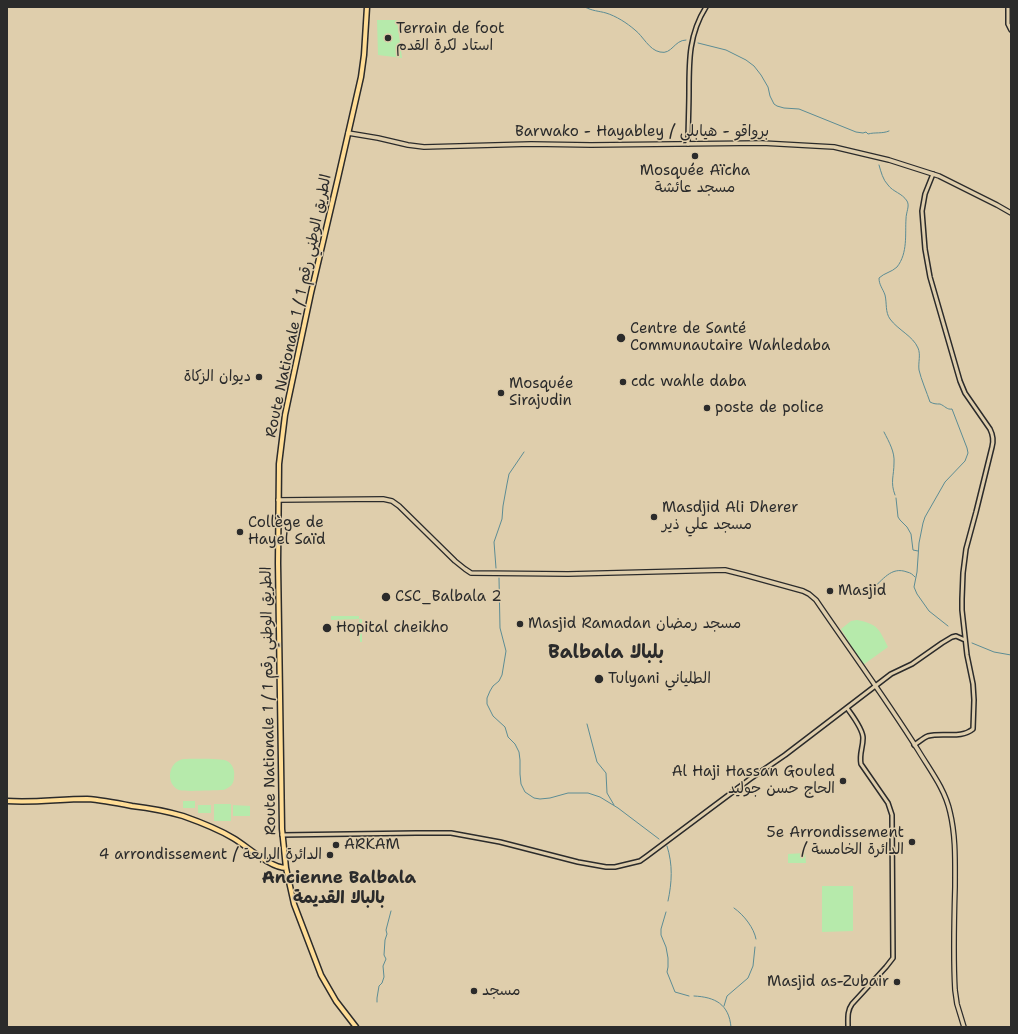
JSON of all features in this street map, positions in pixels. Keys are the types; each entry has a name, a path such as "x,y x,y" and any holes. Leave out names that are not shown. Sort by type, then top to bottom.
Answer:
{"main road":[{"name":"Route Nationale 1 / الطريق الوطني رقم 1","path":"356,1027 336,1001 321,975 294,904 286,868 282,835 278,500 279,464 285,415 358,87 364,55 367,7"},
{"name":"Barwako - Hayabley / برواقو - هيابلي","path":"348,133 417,146 776,143 834,146 889,160 933,174 951,181 1011,212"},
{"path":"278,500 383,499 392,501 460,565 471,573 568,574 718,570 745,575 809,594 816,600 875,686 945,795 953,826 955,850 955,990 957,1004 964,1027"},
{"path":"7,801 94,800 174,813 221,832 240,842 276,866 286,868"}],"street":[{"path":"688,144 689,68 692,41 698,22 706,7"},
{"path":"1008,7 1008,24 1011,30"},
{"path":"914,745 928,737 937,735 962,734 973,729 973,684 965,640 962,599 965,552 992,447 993,434 965,393 960,381 930,275 925,250 922,211 933,174"},
{"path":"282,835 451,833 500,842 578,862 606,867 615,867 640,860 785,755 891,674 912,664 947,639 956,636 965,640"},
{"path":"847,708 862,734 860,757 861,764 888,803 892,815 893,951 893,958 889,964 849,1008 848,1027"}],"green space":[{"path":"377,20 397,20 402,58 378,55"},
{"path":"331,616 359,616 359,619 331,620"},
{"path":"359,619 362,619 362,642 360,642"},
{"path":"857,620 869,623 877,628 888,647 863,665 841,629 851,621"},
{"path":"184,759 213,759 227,761 231,764 234,770 234,779 232,784 230,787 223,790 179,790 172,783 170,773 174,764"},
{"path":"183,801 195,801 195,808 183,808"},
{"path":"214,804 231,804 231,821 214,821"},
{"path":"198,805 211,805 211,813 198,813"},
{"path":"233,805 250,806 250,816 233,816"},
{"path":"805,853 806,863 788,863 788,854"},
{"path":"822,886 853,886 853,931 822,932"}],"waterway":[{"path":"585,7 610,14 621,20 635,30 649,46 656,51 664,52 670,50 679,42 686,40"},
{"path":"698,43 726,50 746,60 754,66 768,87 770,96 774,104 777,106 799,109 856,132 866,132 868,134 889,131"},
{"path":"879,165 886,183 905,198 908,205 905,243 901,262 893,270 879,278 880,285 885,295 887,313 893,323 916,344 919,353 919,370 930,402 952,409 968,453 965,461 945,482 925,517 919,543 917,572 914,587 929,611 948,626"},
{"path":"884,432 894,455 892,483 895,495"},
{"path":"496,568 494,542 502,519 509,474 524,452"},
{"path":"896,498 898,517 911,534 913,550 918,551"},
{"path":"855,588 871,590 888,575 896,571 908,572 915,577"},
{"path":"499,578 500,628 506,651 502,675 490,691 487,698 487,704 493,716 505,727 508,737 515,744 519,752 521,784 525,792 534,798 540,799 568,793 588,793 600,797 618,808 659,839"},
{"path":"972,643 994,652 1011,655"},
{"path":"587,724 597,762 606,773 607,793 614,805"},
{"path":"667,846 671,874 668,901"},
{"path":"734,908 748,922 756,939"},
{"path":"377,1002 379,986 384,977 383,966 386,959 384,955 387,934 386,930 391,911"},
{"path":"666,912 661,929 661,935 666,947 668,958 667,972 675,992 689,996"},
{"path":"724,1006 727,996 748,978 753,966 755,947"},
{"path":"694,996 708,998 720,1003 724,1007 730,1019 731,1027"}],"place":[{"name":"Terrain de foot استاد لكرة القدم","path":"388,38"},
{"name":"Mosquée Aïcha مسجد عائشة","path":"695,156"},
{"name":"Centre de Santé Communautaire Wahledaba","path":"621,338"},
{"name":"ديوان الزكاة","path":"259,377"},
{"name":"cdc wahle daba","path":"623,382"},
{"name":"Mosquée Sirajudin","path":"501,393"},
{"name":"poste de police","path":"707,408"},
{"name":"Masdjid Ali Dherer مسجد علي ذير","path":"654,517"},
{"name":"Collège de Hayel Saïd","path":"240,532"},
{"name":"Masjid","path":"830,591"},
{"name":"CSC_Balbala 2","path":"386,597"},
{"name":"Masjid Ramadan مسجد رمضان","path":"520,624"},
{"name":"Hopital cheikho","path":"327,628"},
{"name":"Tulyani الطلياني","path":"599,679"},
{"name":"Al Haji Hassan Gouled الحاج حسن جوليد","path":"843,781"},
{"name":"5e Arrondissement / الدائرة الخامسة","path":"912,842"},
{"name":"ARKAM","path":"336,845"},
{"name":"4 arrondissement / الدائرة الرابعة","path":"330,855"},
{"name":"Masjid as-Zubair","path":"897,982"},
{"name":"مسجد","path":"474,991"}],"district":[{"name":"Balbala بلبالا","path":"606,653"},
{"name":"Ancienne Balbala بالبالا القديمة","path":"339,889"}]}
